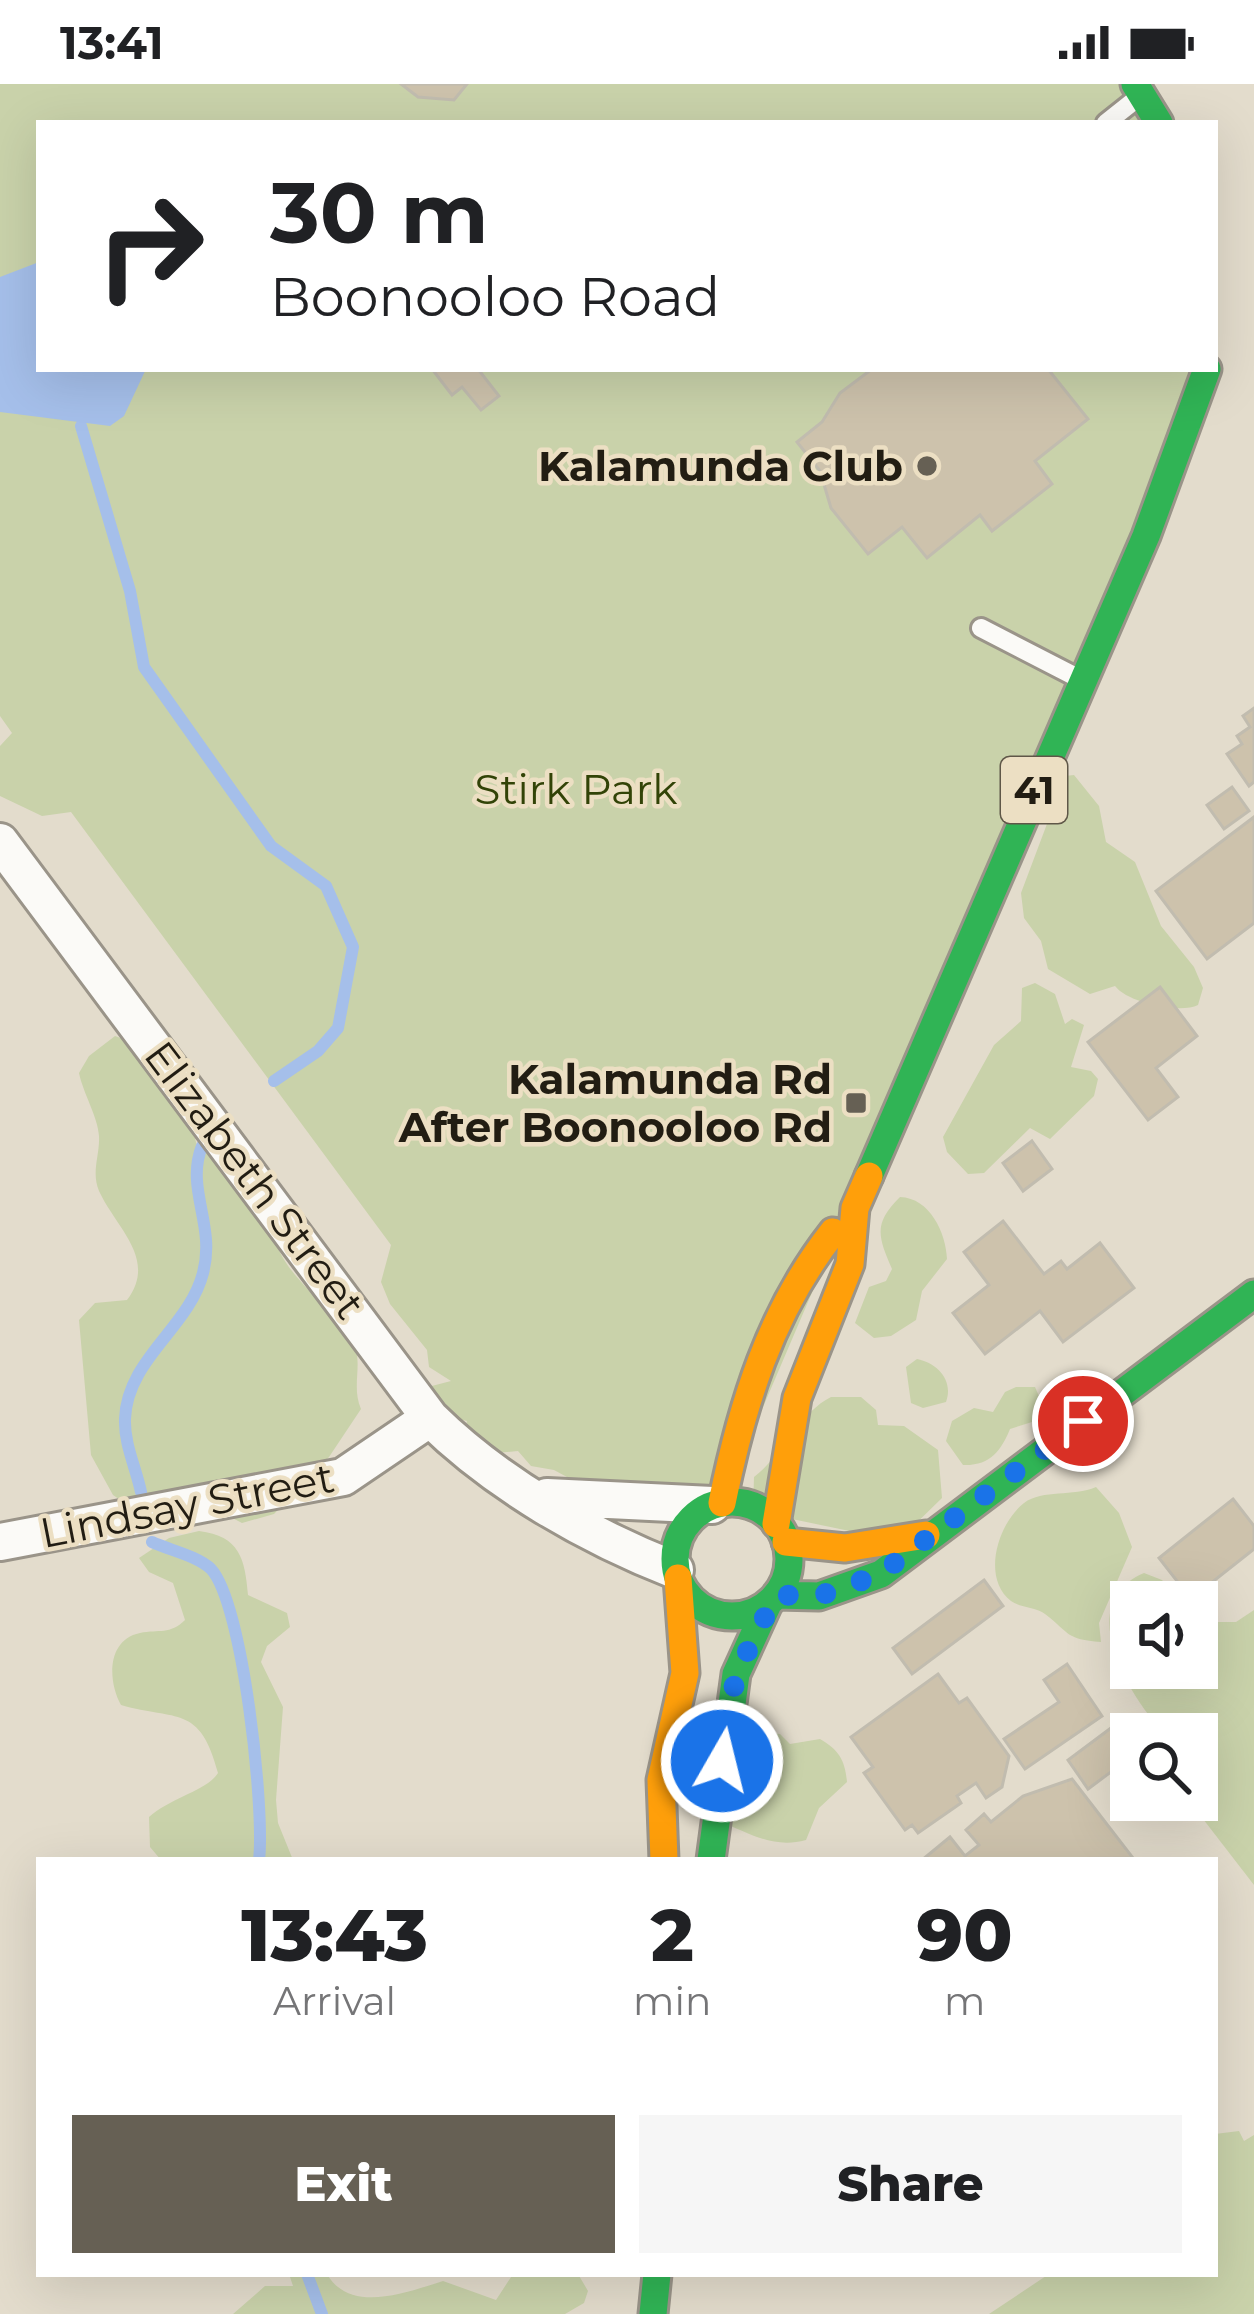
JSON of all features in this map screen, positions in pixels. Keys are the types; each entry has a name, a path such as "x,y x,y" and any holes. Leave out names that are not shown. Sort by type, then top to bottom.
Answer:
{"main road":[{"path":"1145,88 1158,120"},
{"name":"41","path":"711,1857 736,1674 786,1579 781,1533 796,1398 850,1264 855,1208 1146,536 1206,372"},
{"name":"41","path":"664,1857 661,1780 685,1673 676,1574 678,1538 698,1513 717,1504 739,1418 773,1334 819,1248 855,1208"},
{"path":"676,1574 700,1607 716,1614 752,1613 772,1600 840,1590 880,1574 926,1535 1254,1294"},
{"path":"717,1504 758,1508 781,1533 845,1547 926,1535"},
{"path":"653,2314 656,2277"}],"street":[{"name":"Elizabeth Street","path":"0,842 430,1418 463,1450 532,1496 676,1574"},
{"name":"Lindsay Street","path":"0,1542 343,1477 430,1418"},
{"path":"532,1496 717,1504"}],"lane":[{"path":"1109,120 1145,88"},
{"path":"981,628 1082,680"}],"green space":[{"name":"Stirk Park","path":"0,84 1135,84 1157,120 36,120 36,372 1206,372 722,1503 617,1504 554,1470 531,1466 518,1451 496,1453 464,1432 467,1421 449,1417 428,1387 451,1381 429,1367 427,1350 390,1304 381,1282 391,1245 71,812 42,816 0,796 0,746 12,733 0,716"},
{"path":"1074,775 1099,806 1106,842 1135,862 1161,926 1194,967 1203,988 1198,1005 1155,1005 1115,986 1090,994 1048,969 1041,941 1024,918 1021,893 1065,776"},
{"path":"1035,983 1055,994 1065,1024 1072,1019 1084,1025 1071,1067 1091,1071 1098,1079 1094,1096 1050,1139 1030,1128 984,1173 968,1174 947,1152 943,1137 994,1045 1021,1021 1022,988"},
{"path":"115,1036 129,1041 191,1124 199,1153 223,1151 276,1228 281,1255 355,1345 361,1409 329,1457 274,1514 242,1523 219,1511 135,1510 113,1495 91,1455 79,1320 95,1303 127,1300 138,1271 131,1244 99,1191 98,1129 79,1073 89,1056"},
{"path":"900,1197 928,1210 943,1238 947,1259 922,1291 916,1320 891,1336 874,1338 855,1323 869,1287 886,1281 892,1269 881,1231 885,1215"},
{"path":"917,1359 942,1374 948,1387 946,1402 923,1408 911,1403 906,1367"},
{"path":"1035,1387 1048,1417 1010,1429 993,1456 963,1465 946,1441 952,1421 974,1408 993,1412 1005,1392"},
{"path":"831,1397 861,1397 876,1410 878,1425 904,1426 938,1450 942,1498 898,1541 753,1511 754,1477 810,1413"},
{"path":"1096,1487 1119,1513 1132,1547 1117,1581 1110,1581 1110,1598 1099,1623 1101,1642 1074,1637 1041,1612 1011,1601 997,1579 996,1551 1015,1512 1040,1496"},
{"path":"199,1531 224,1538 238,1551 248,1595 287,1613 290,1627 267,1646 261,1662 283,1707 276,1800 278,1823 292,1857 158,1857 150,1847 149,1817 218,1773 194,1725 172,1715 121,1705 114,1685 113,1663 121,1644 140,1633 169,1630 185,1620 173,1583 149,1572 139,1558 169,1538"},
{"path":"1144,1573 1163,1581 1132,1581"},
{"path":"1254,1610 1254,1885 1205,1821 1218,1821 1218,1713 1147,1713 1131,1689 1218,1689 1218,1622 1236,1622"},
{"path":"780,1734 790,1744 820,1739 843,1762 847,1782 819,1808 806,1840 772,1841 719,1821 751,1739"},
{"path":"1239,2131 1244,2141 1254,2135 1254,2314 989,2314 1044,2277 1218,2277 1218,2134"},
{"path":"290,2277 330,2277 349,2294 379,2297 443,2281 496,2300 511,2277 580,2277 588,2291 584,2303 565,2314 233,2314 265,2286 293,2286"}],"water":[{"path":"36,263 36,372 145,372 124,416 110,426 0,412 0,277"}],"building":[{"path":"401,84 467,84 454,100 418,97"},
{"path":"434,372 480,372 499,396 481,410 462,387 452,395"},
{"name":"Kalamunda Club","path":"868,372 1050,372 1088,419 1035,461 1052,484 992,531 980,515 927,558 902,527 868,554 831,508 820,471 797,442 822,422 840,393"},
{"path":"1254,708 1254,782 1249,786 1227,754 1242,744 1237,736 1250,727 1243,716"},
{"path":"1232,787 1249,811 1224,829 1207,805"},
{"path":"1254,817 1254,923 1207,959 1156,891"},
{"path":"1160,987 1197,1036 1156,1068 1178,1097 1148,1120 1088,1042"},
{"path":"1032,1141 1052,1169 1023,1191 1003,1163"},
{"path":"1003,1221 1044,1274 1061,1261 1067,1269 1100,1243 1134,1288 1063,1342 1040,1311 985,1354 953,1313 989,1285 964,1252"},
{"path":"1233,1499 1254,1526 1254,1549 1214,1581 1177,1581 1159,1558"},
{"path":"984,1580 1003,1606 912,1674 893,1648"},
{"path":"1067,1664 1102,1716 1025,1769 1004,1739 1059,1702 1044,1680"},
{"path":"938,1674 959,1703 967,1698 1009,1756 1002,1787 986,1798 976,1783 957,1796 961,1803 918,1833 912,1825 905,1830 864,1773 873,1767 851,1737"},
{"path":"1110,1729 1110,1773 1088,1789 1068,1760"},
{"path":"1072,1779 1132,1857 926,1857 950,1837 965,1856 979,1845 966,1830 984,1814 991,1822 1023,1796"}],"waterway":[{"path":"81,426 130,591 144,667 271,846 326,886 353,947 338,1028 318,1051 274,1081"},
{"path":"141,1492 126,1438 128,1398 147,1361 196,1293 203,1273 206,1239 197,1177 202,1146"},
{"path":"152,1542 205,1564 222,1589 249,1708 259,1798 259,1857"},
{"path":"308,2277 322,2314"}],"traffic: fast":[{"path":"1135,84 1157,120"},
{"path":"869,1176 1146,536 1206,372"},
{"path":"776,1595 819,1596 881,1574 1254,1294"},
{"path":"732,1502 754,1506 772,1519 785,1537 789,1559 785,1581 772,1599 754,1612 732,1616 710,1612 692,1599 679,1581 675,1559 679,1537 692,1519 710,1506 732,1502"},
{"path":"711,1857 736,1674 768,1604"},
{"path":"653,2314 657,2277"}],"traffic: slow":[{"path":"776,1524 797,1398 850,1264 855,1208 869,1176"},
{"path":"722,1503 761,1361 792,1294 833,1232"},
{"path":"786,1542 845,1548 926,1535"},
{"path":"664,1857 661,1780 685,1673 678,1578"}],"place":[{"name":"Kalamunda Club","path":"927,466"},
{"name":"Kalamunda Rd After Boonooloo Rd","path":"856,1103"}],"route":[{"path":"722,1761 736,1674 776,1595 819,1596 880,1574 1083,1421"}]}
